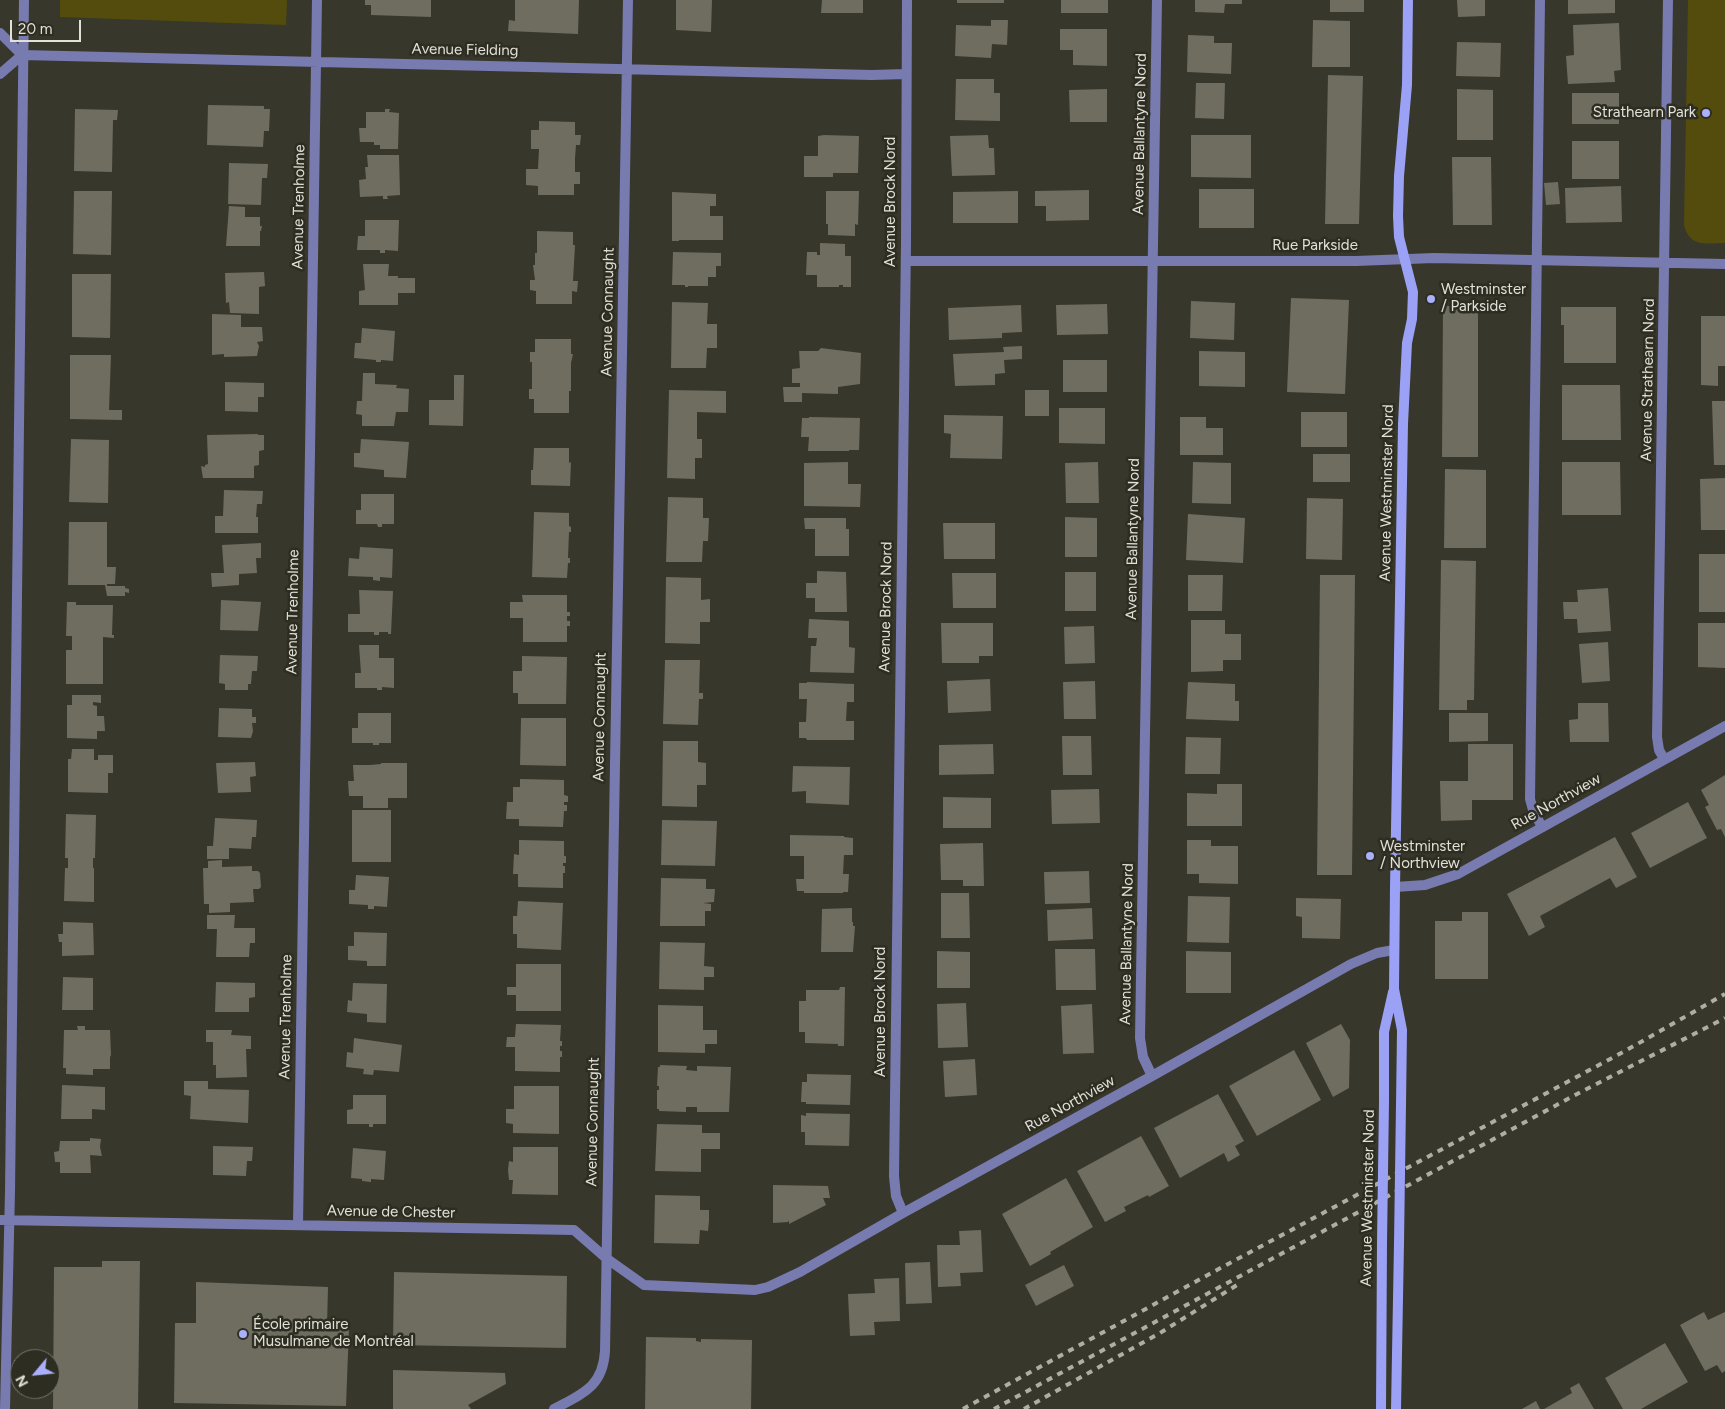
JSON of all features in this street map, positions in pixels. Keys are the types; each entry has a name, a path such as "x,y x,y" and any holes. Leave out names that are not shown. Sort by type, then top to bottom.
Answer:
{"street":[{"path":"5,1409 4,1220 24,0"},
{"name":"Avenue Trenholme","path":"298,1225 317,0"},
{"name":"Avenue Connaught","path":"554,1409 594,1385 599,1378 604,1364 628,0"},
{"name":"Avenue Brock Nord","path":"903,1213 896,1196 894,1166 906,261 907,0"},
{"name":"Avenue Ballantyne Nord","path":"1152,1076 1143,1057 1140,1038 1157,0"},
{"name":"Avenue Westminster Nord","path":"1396,1409 1402,1030 1394,988 1394,950 1403,424 1407,343 1412,319 1412,287 1399,237 1398,206 1407,86 1408,0"},
{"path":"1540,0 1530,799 1533,810 1542,827"},
{"name":"Avenue Strathearn Nord","path":"1664,759 1659,750 1657,737 1668,0"},
{"path":"0,32 22,55"},
{"path":"0,74 22,55"},
{"name":"Avenue Fielding","path":"22,55 862,75 906,74"},
{"name":"Rue Parkside","path":"906,261 1356,261 1434,258 1725,264"},
{"name":"Rue Northview","path":"1395,887 1425,885 1448,879 1725,726"},
{"name":"Rue Northview","path":"762,1289 800,1272 1352,964 1377,953 1394,950"},
{"name":"Avenue Westminster Nord","path":"1381,1409 1384,1032 1394,988"},
{"name":"Avenue de Chester","path":"4,1220 574,1230 606,1258 644,1285 762,1289"}],"shaded area":[{"path":"60,0 287,0 286,25 60,17"},
{"name":"Strathearn Park","path":"1688,0 1725,0 1725,243 1700,243 1695,241 1690,238 1684,225"}],"building":[{"path":"365,0 431,0 431,17 371,15 371,5 365,5"},
{"path":"515,0 579,0 578,34 508,31 509,20 515,21"},
{"path":"676,0 712,0 711,32 676,30"},
{"path":"822,0 863,0 863,13 821,13"},
{"path":"957,0 1004,0 1004,3 957,3"},
{"path":"1061,0 1108,0 1108,13 1061,13"},
{"path":"1195,0 1242,0 1242,4 1225,4 1224,13 1195,12"},
{"path":"1330,0 1364,0 1364,12 1330,12"},
{"path":"1457,0 1485,0 1485,16 1458,17"},
{"path":"1568,0 1615,0 1615,13 1568,14"},
{"path":"991,20 1008,20 1007,45 992,44 991,58 955,56 956,25 991,26"},
{"path":"1313,20 1350,21 1350,67 1312,67"},
{"path":"1619,23 1621,70 1614,71 1615,82 1568,84 1566,56 1574,55 1573,25"},
{"path":"1060,29 1107,29 1107,66 1073,65 1073,50 1060,50"},
{"path":"1188,35 1214,36 1214,43 1232,43 1231,74 1187,72"},
{"path":"1457,42 1501,43 1500,77 1456,76"},
{"path":"1328,75 1363,76 1359,224 1325,224"},
{"path":"956,79 994,79 994,93 1000,93 1000,121 955,120"},
{"path":"1196,83 1225,83 1224,119 1195,118"},
{"path":"1107,89 1107,122 1070,122 1069,90"},
{"path":"1457,89 1493,90 1493,140 1457,140"},
{"path":"1572,93 1619,93 1619,124 1572,124"},
{"path":"208,105 264,106 264,109 270,109 269,131 264,131 263,147 207,145"},
{"path":"75,109 118,110 117,120 113,120 112,172 74,171"},
{"path":"385,109 390,109 389,112 399,113 398,149 380,149 380,145 374,145 374,142 360,142 359,128 366,128 366,112 385,112"},
{"path":"539,121 575,122 575,135 581,135 580,145 576,145 575,158 575,172 580,172 580,184 574,184 574,195 538,195 538,186 526,185 526,169 538,169 539,149 531,149 531,130 539,130"},
{"path":"988,135 989,148 994,148 995,175 952,176 950,136"},
{"path":"1191,135 1251,135 1251,178 1191,177"},
{"path":"818,136 859,136 858,173 833,173 833,177 804,177 804,156 818,156"},
{"path":"1572,141 1619,141 1619,179 1572,179"},
{"path":"367,155 399,155 400,195 387,196 388,199 383,199 383,196 360,197 359,180 366,179"},
{"path":"1452,157 1491,157 1492,225 1453,225"},
{"path":"229,163 268,164 267,178 262,178 261,205 228,204"},
{"path":"1558,182 1560,204 1546,205 1544,183"},
{"path":"1621,186 1622,222 1566,223 1565,188"},
{"path":"1199,189 1254,189 1254,228 1199,228"},
{"path":"1089,190 1089,220 1046,221 1046,206 1035,206 1035,191"},
{"path":"74,191 112,191 111,255 73,254"},
{"path":"826,191 859,191 858,225 855,224 855,236 828,235"},
{"path":"1018,191 1018,223 953,223 953,192"},
{"path":"672,192 716,194 716,206 710,206 710,216 723,216 723,240 672,241"},
{"path":"229,206 245,207 245,217 260,217 260,226 262,226 260,246 226,246"},
{"path":"365,220 399,220 398,251 385,250 385,253 380,253 380,250 357,250 358,236 365,236"},
{"path":"537,231 573,232 573,245 575,245 573,281 578,281 577,292 572,291 572,304 536,304 536,291 530,290 530,280 535,280 533,265 535,265 535,253 537,253"},
{"path":"820,243 845,244 845,256 851,256 851,287 839,285 839,287 817,287 817,275 806,275 807,252 817,252 817,255 820,255"},
{"path":"673,252 721,253 721,266 716,266 716,277 708,277 708,286 685,287 685,285 672,285"},
{"path":"363,264 389,264 388,276 415,278 415,293 398,293 398,305 359,305 359,291 365,290"},
{"path":"264,272 265,286 259,287 259,314 230,313 229,302 226,303 225,273"},
{"path":"72,274 111,274 110,338 72,337"},
{"path":"1291,298 1349,300 1345,394 1287,392"},
{"path":"1191,301 1235,303 1234,340 1190,338"},
{"path":"672,302 708,303 707,324 717,324 717,348 707,348 706,368 671,368"},
{"path":"1107,304 1108,334 1057,335 1056,305"},
{"path":"1021,305 1022,332 1002,333 1002,338 949,340 948,308"},
{"path":"1443,306 1478,306 1478,457 1442,457"},
{"path":"1561,307 1616,307 1616,363 1564,363 1564,325 1561,325"},
{"path":"212,314 241,315 241,327 262,327 263,341 257,342 259,346 257,356 224,357 224,354 212,355"},
{"path":"1701,316 1725,316 1725,366 1718,366 1718,386 1701,385"},
{"path":"362,328 395,331 393,361 381,360 381,362 376,362 376,360 354,358 355,343 361,343"},
{"path":"535,339 571,339 571,354 573,354 569,413 534,413 534,399 529,399 529,389 532,389 530,352 535,352"},
{"path":"1022,346 1022,359 1004,360 1005,373 995,374 995,385 955,386 953,354 1004,352 1003,347"},
{"path":"821,348 861,353 860,384 838,387 838,394 802,393 802,402 784,402 783,387 800,387 800,383 792,383 792,369 800,368 799,351 818,351"},
{"path":"1199,351 1245,352 1245,387 1199,386"},
{"path":"70,355 111,355 109,410 122,410 122,420 70,419"},
{"path":"1063,360 1107,360 1107,392 1063,392"},
{"path":"363,373 375,373 375,384 397,385 396,388 409,389 408,412 396,412 394,426 362,426 362,415 356,414 357,401 362,401"},
{"path":"454,375 464,375 463,426 429,425 429,400 454,400"},
{"path":"225,382 264,383 264,397 258,397 258,412 225,411"},
{"path":"1562,385 1620,385 1621,440 1562,440"},
{"path":"669,390 726,391 726,413 697,412 697,439 702,439 702,458 695,458 695,479 667,478"},
{"path":"1025,390 1049,390 1049,416 1025,416"},
{"path":"1712,401 1725,401 1725,465 1714,465"},
{"path":"1059,408 1105,408 1105,444 1059,443"},
{"path":"1301,412 1347,412 1347,447 1301,447"},
{"path":"944,415 1003,416 1002,459 950,458 951,434 944,433"},
{"path":"1180,417 1206,417 1206,428 1223,428 1223,455 1180,455"},
{"path":"802,418 860,418 859,450 808,451 809,437 801,437"},
{"path":"207,435 264,435 264,450 259,451 259,465 254,466 254,478 203,478 201,466 205,467 208,464"},
{"path":"71,439 109,440 108,503 69,502"},
{"path":"361,439 409,442 406,478 384,477 384,470 354,467 354,453 360,453"},
{"path":"534,448 569,448 569,463 571,462 570,486 531,485"},
{"path":"1313,454 1350,454 1350,482 1313,482"},
{"path":"848,462 848,484 861,484 860,507 804,506 804,463"},
{"path":"1098,462 1099,503 1066,503 1065,463"},
{"path":"1193,462 1231,463 1231,504 1192,503"},
{"path":"1562,462 1620,462 1621,515 1562,515"},
{"path":"1445,469 1486,470 1486,548 1444,548"},
{"path":"1725,478 1725,530 1701,530 1700,479"},
{"path":"224,490 263,491 262,504 257,504 258,533 215,533 215,516 223,516"},
{"path":"361,494 394,494 394,524 382,524 382,527 378,527 377,524 356,524 356,510 361,510"},
{"path":"668,497 703,498 703,518 709,518 708,541 703,541 702,562 666,562"},
{"path":"1307,498 1343,499 1342,560 1306,559"},
{"path":"534,512 569,513 571,532 569,532 568,558 570,558 570,563 568,563 567,578 532,577"},
{"path":"1188,514 1245,518 1243,563 1186,560"},
{"path":"1065,517 1097,518 1097,557 1065,557"},
{"path":"804,518 846,518 846,529 849,529 849,556 815,556 815,529 805,529"},
{"path":"69,522 107,522 107,567 116,567 115,584 107,584 107,586 125,586 125,588 129,589 129,593 125,592 125,596 107,596 105,585 68,585"},
{"path":"943,523 995,523 995,559 944,559"},
{"path":"261,543 261,558 256,558 257,573 239,574 239,585 212,587 211,573 224,573 222,545"},
{"path":"360,547 393,549 392,578 380,577 380,581 373,580 373,577 348,576 349,558 359,559"},
{"path":"1699,554 1725,554 1725,612 1699,612"},
{"path":"1441,560 1476,561 1474,700 1467,700 1467,710 1439,710"},
{"path":"817,571 846,572 847,612 815,612 815,598 806,598 806,583 817,583"},
{"path":"1065,572 1096,572 1096,611 1065,611"},
{"path":"952,573 996,573 996,608 953,608"},
{"path":"1188,575 1223,575 1222,611 1188,611"},
{"path":"1320,575 1355,575 1352,875 1317,875"},
{"path":"666,577 701,578 701,600 710,599 710,622 700,622 700,644 665,643"},
{"path":"1608,588 1611,631 1578,633 1577,619 1564,619 1563,602 1578,602 1577,590"},
{"path":"359,590 393,591 391,634 388,634 388,632 379,632 379,635 374,635 374,632 348,632 348,614 360,614"},
{"path":"522,595 567,595 567,612 570,612 570,616 567,616 567,621 570,621 570,626 567,626 567,642 523,642 523,618 510,618 510,602 523,602"},
{"path":"221,600 261,602 258,631 220,630"},
{"path":"67,602 76,602 76,605 113,605 112,635 114,635 114,638 103,637 103,684 66,684 66,650 72,650 72,636 66,636"},
{"path":"809,619 849,621 849,647 855,648 854,673 810,672 811,646 816,646 817,638 808,638"},
{"path":"1191,620 1225,620 1225,634 1241,634 1241,660 1223,660 1223,671 1191,672"},
{"path":"941,623 993,623 993,656 979,656 979,663 942,663"},
{"path":"1698,623 1725,623 1725,668 1698,667"},
{"path":"1094,626 1095,663 1065,664 1064,627"},
{"path":"1608,642 1610,681 1582,683 1579,644"},
{"path":"359,645 379,645 379,658 394,658 394,688 382,687 382,690 377,690 377,688 355,688 355,673 361,673"},
{"path":"220,655 258,656 257,671 252,671 251,684 248,684 248,690 225,690 225,684 219,683"},
{"path":"522,656 567,657 566,704 518,704 518,693 513,693 513,671 522,671"},
{"path":"665,660 700,660 699,693 703,693 703,699 699,699 698,725 663,724"},
{"path":"990,679 991,711 948,713 947,681"},
{"path":"1095,681 1096,719 1064,719 1063,682"},
{"path":"1188,682 1235,684 1235,701 1239,701 1239,721 1186,719"},
{"path":"799,683 854,684 854,702 847,702 846,721 854,721 854,740 807,740 806,738 799,738 799,722 806,722 807,699 799,699"},
{"path":"72,695 101,695 101,703 93,702 93,705 97,706 97,716 104,716 105,731 97,731 97,739 67,738 67,705 72,705"},
{"path":"1578,703 1608,703 1609,742 1570,742 1569,720 1578,719"},
{"path":"219,708 252,709 252,717 256,717 256,723 252,723 253,731 251,738 218,737"},
{"path":"358,713 391,713 391,743 373,745 373,743 352,743 352,728 358,728"},
{"path":"1449,713 1488,713 1488,741 1449,742"},
{"path":"521,718 566,718 566,766 520,765"},
{"path":"1062,736 1091,736 1092,775 1063,775"},
{"path":"1186,737 1221,738 1220,774 1185,774"},
{"path":"663,741 698,741 698,762 706,763 706,785 697,785 697,807 662,806"},
{"path":"993,744 994,774 939,775 939,745"},
{"path":"1468,744 1513,744 1513,800 1472,800 1472,820 1441,821 1440,781 1468,781"},
{"path":"72,749 94,749 94,760 98,760 98,755 113,755 113,773 108,773 108,793 68,792 68,759 71,759"},
{"path":"255,762 256,776 250,777 251,792 218,793 216,763"},
{"path":"407,763 407,798 388,798 388,808 363,808 363,796 349,796 348,781 354,781 353,765"},
{"path":"793,766 850,767 849,805 806,803 806,791 792,792"},
{"path":"1725,775 1725,837 1721,829 1717,830 1705,807 1709,805 1701,790"},
{"path":"520,779 564,780 564,795 568,796 568,802 564,802 564,805 567,805 567,811 564,811 563,827 519,826 519,819 506,819 507,802 513,802 513,787 520,787"},
{"path":"1217,784 1242,784 1242,826 1187,826 1187,793 1217,794"},
{"path":"1099,789 1100,823 1052,824 1051,790"},
{"path":"943,797 991,798 991,828 943,828"},
{"path":"1688,802 1707,838 1650,868 1631,833"},
{"path":"352,810 391,810 391,862 352,862"},
{"path":"66,814 96,815 95,858 93,858 94,902 64,901 65,868 68,868 68,858 65,858"},
{"path":"215,818 257,820 256,837 252,837 251,849 229,848 229,859 207,859 207,846 213,846"},
{"path":"662,820 717,821 715,866 661,865"},
{"path":"790,835 844,836 853,838 853,855 844,855 843,874 849,874 848,892 804,893 804,891 797,891 796,879 804,879 804,856 790,856"},
{"path":"1615,837 1637,877 1616,888 1610,878 1540,916 1545,927 1529,936 1507,894"},
{"path":"519,840 564,841 566,863 563,863 565,873 563,873 563,888 518,887 518,874 513,874 514,854 519,855"},
{"path":"1187,840 1211,840 1211,846 1238,846 1238,884 1199,883 1199,874 1187,874"},
{"path":"983,843 984,886 963,886 963,880 941,880 940,844"},
{"path":"222,860 222,867 252,866 252,871 260,873 261,887 253,889 254,902 230,903 230,912 209,913 209,904 204,904 203,868 208,868 208,861"},
{"path":"1089,871 1090,903 1045,904 1044,872"},
{"path":"356,875 389,877 387,907 374,906 374,909 368,909 368,905 349,904 349,890 355,890"},
{"path":"661,878 706,879 706,889 715,889 714,902 703,903 711,904 711,911 705,911 705,926 660,926"},
{"path":"941,893 969,893 970,938 941,938"},
{"path":"1188,896 1230,897 1229,943 1187,942"},
{"path":"1296,898 1341,899 1340,939 1302,938 1302,917 1296,916"},
{"path":"518,901 563,903 561,950 517,948 517,934 513,934 513,916 517,916"},
{"path":"852,908 852,922 853,926 855,926 853,952 821,952 822,909"},
{"path":"1092,908 1093,939 1048,941 1047,910"},
{"path":"1462,912 1488,912 1488,979 1435,979 1435,921 1462,921"},
{"path":"207,915 235,915 234,928 255,928 255,943 250,943 249,957 216,957 217,929 207,929"},
{"path":"63,922 93,923 94,955 62,956 62,942 59,942 58,934 63,934"},
{"path":"354,932 387,933 386,966 367,966 367,961 348,960 348,946 354,946"},
{"path":"660,942 705,943 704,966 714,967 714,977 704,977 704,990 659,989"},
{"path":"1055,949 1095,949 1096,990 1056,990"},
{"path":"937,951 970,952 970,988 937,988"},
{"path":"1186,951 1231,952 1231,993 1186,993"},
{"path":"516,964 561,964 561,1011 516,1011 516,995 507,995 507,987 516,987"},
{"path":"63,977 93,978 93,1010 62,1010"},
{"path":"216,982 255,983 255,997 249,998 249,1012 215,1012"},
{"path":"353,983 387,984 386,1023 367,1022 367,1014 347,1012 348,1000 352,1001"},
{"path":"840,987 845,987 844,1046 838,1046 838,1044 805,1043 805,1032 799,1032 799,1001 806,1001 806,990 839,990"},
{"path":"966,1003 968,1047 938,1048 937,1004"},
{"path":"1092,1004 1094,1053 1063,1054 1061,1006"},
{"path":"658,1005 703,1006 703,1030 717,1030 717,1044 705,1044 705,1053 658,1052"},
{"path":"516,1024 561,1025 560,1041 562,1041 562,1046 560,1046 560,1051 562,1051 562,1057 560,1057 560,1072 515,1071 515,1047 506,1047 507,1037 515,1037"},
{"path":"1341,1024 1350,1040 1349,1088 1333,1097 1306,1043"},
{"path":"77,1026 85,1026 85,1030 110,1030 110,1069 93,1069 93,1075 66,1074 66,1068 63,1068 64,1030 78,1030"},
{"path":"206,1030 232,1030 231,1035 251,1036 251,1049 246,1049 247,1077 216,1078 216,1065 213,1065 213,1042 206,1042"},
{"path":"354,1038 402,1045 399,1072 374,1070 373,1075 363,1074 364,1069 346,1067 347,1052 353,1053"},
{"path":"1294,1050 1321,1100 1257,1136 1229,1086"},
{"path":"975,1059 977,1095 945,1097 943,1061"},
{"path":"660,1065 687,1066 686,1070 697,1071 697,1066 731,1067 729,1112 697,1112 697,1107 686,1107 686,1112 659,1111 657,1109 657,1090 659,1090 659,1086 657,1086 658,1067"},
{"path":"807,1074 851,1075 850,1105 806,1104 806,1102 801,1102 802,1082 807,1082"},
{"path":"184,1081 208,1081 208,1089 249,1090 248,1123 190,1119 191,1096 184,1095"},
{"path":"62,1085 105,1087 105,1110 92,1109 92,1119 61,1119"},
{"path":"514,1086 559,1086 559,1134 513,1133 513,1124 506,1123 506,1109 514,1109"},
{"path":"1218,1094 1244,1141 1235,1146 1240,1155 1228,1162 1224,1153 1180,1178 1154,1128"},
{"path":"353,1095 386,1095 386,1124 373,1124 373,1127 369,1127 369,1124 347,1124 347,1110 353,1109"},
{"path":"806,1113 850,1114 849,1146 805,1145 805,1132 801,1132 801,1115 806,1116"},
{"path":"657,1124 702,1125 702,1133 720,1133 720,1149 701,1149 701,1172 655,1171"},
{"path":"1141,1136 1169,1186 1149,1197 1148,1195 1124,1207 1126,1211 1105,1222 1077,1171"},
{"path":"90,1138 101,1139 102,1156 90,1155 91,1173 60,1173 60,1162 55,1162 54,1152 59,1151 60,1141 90,1141"},
{"path":"213,1146 253,1147 252,1161 247,1161 246,1176 213,1175"},
{"path":"513,1147 558,1147 558,1195 512,1194 513,1180 509,1180 508,1170 509,1161 513,1162"},
{"path":"353,1148 386,1151 384,1180 371,1179 371,1182 351,1178"},
{"path":"1066,1178 1093,1227 1030,1266 1002,1214"},
{"path":"773,1185 828,1186 830,1198 823,1198 826,1205 789,1224 789,1220 788,1222 773,1223"},
{"path":"655,1195 700,1196 700,1210 709,1210 709,1221 708,1231 700,1230 699,1244 654,1243"},
{"path":"981,1230 983,1272 960,1273 961,1286 938,1287 937,1245 960,1245 959,1231"},
{"path":"102,1261 140,1261 138,1409 53,1409 53,1399 60,1399 60,1349 53,1349 54,1267 102,1267"},
{"path":"930,1262 932,1303 906,1304 905,1263"},
{"path":"1064,1265 1074,1286 1036,1306 1025,1285"},
{"path":"394,1272 567,1276 566,1348 393,1345"},
{"path":"899,1278 900,1321 874,1322 875,1335 850,1336 848,1294 875,1293 874,1279"},
{"name":"École primaire Musulmane de Montréal","path":"196,1282 328,1287 327,1327 349,1327 346,1406 174,1403 175,1323 196,1323"},
{"path":"1704,1312 1708,1320 1725,1312 1725,1371 1722,1373 1717,1365 1705,1371 1680,1325"},
{"path":"646,1337 696,1338 696,1341 701,1342 701,1339 752,1340 751,1409 645,1409"},
{"path":"1665,1343 1688,1382 1641,1409 1623,1409 1605,1378"},
{"path":"393,1370 505,1373 506,1384 468,1405 471,1409 393,1409"},
{"path":"1579,1383 1594,1409 1544,1409 1572,1393 1570,1388"},
{"path":"1536,1401 1540,1409 1522,1409"}],"railway":[{"path":"963,1409 1215,1271 1625,1051 1725,994"},
{"path":"994,1409 1577,1094 1725,1018"},
{"path":"1024,1409 1160,1333 1237,1285"}],"place":[{"name":"Strathearn Park","path":"1706,113"},
{"name":"Westminster / Parkside","path":"1431,299"},
{"name":"Westminster / Northview","path":"1370,856"},
{"name":"École primaire Musulmane de Montréal","path":"243,1334"}]}
